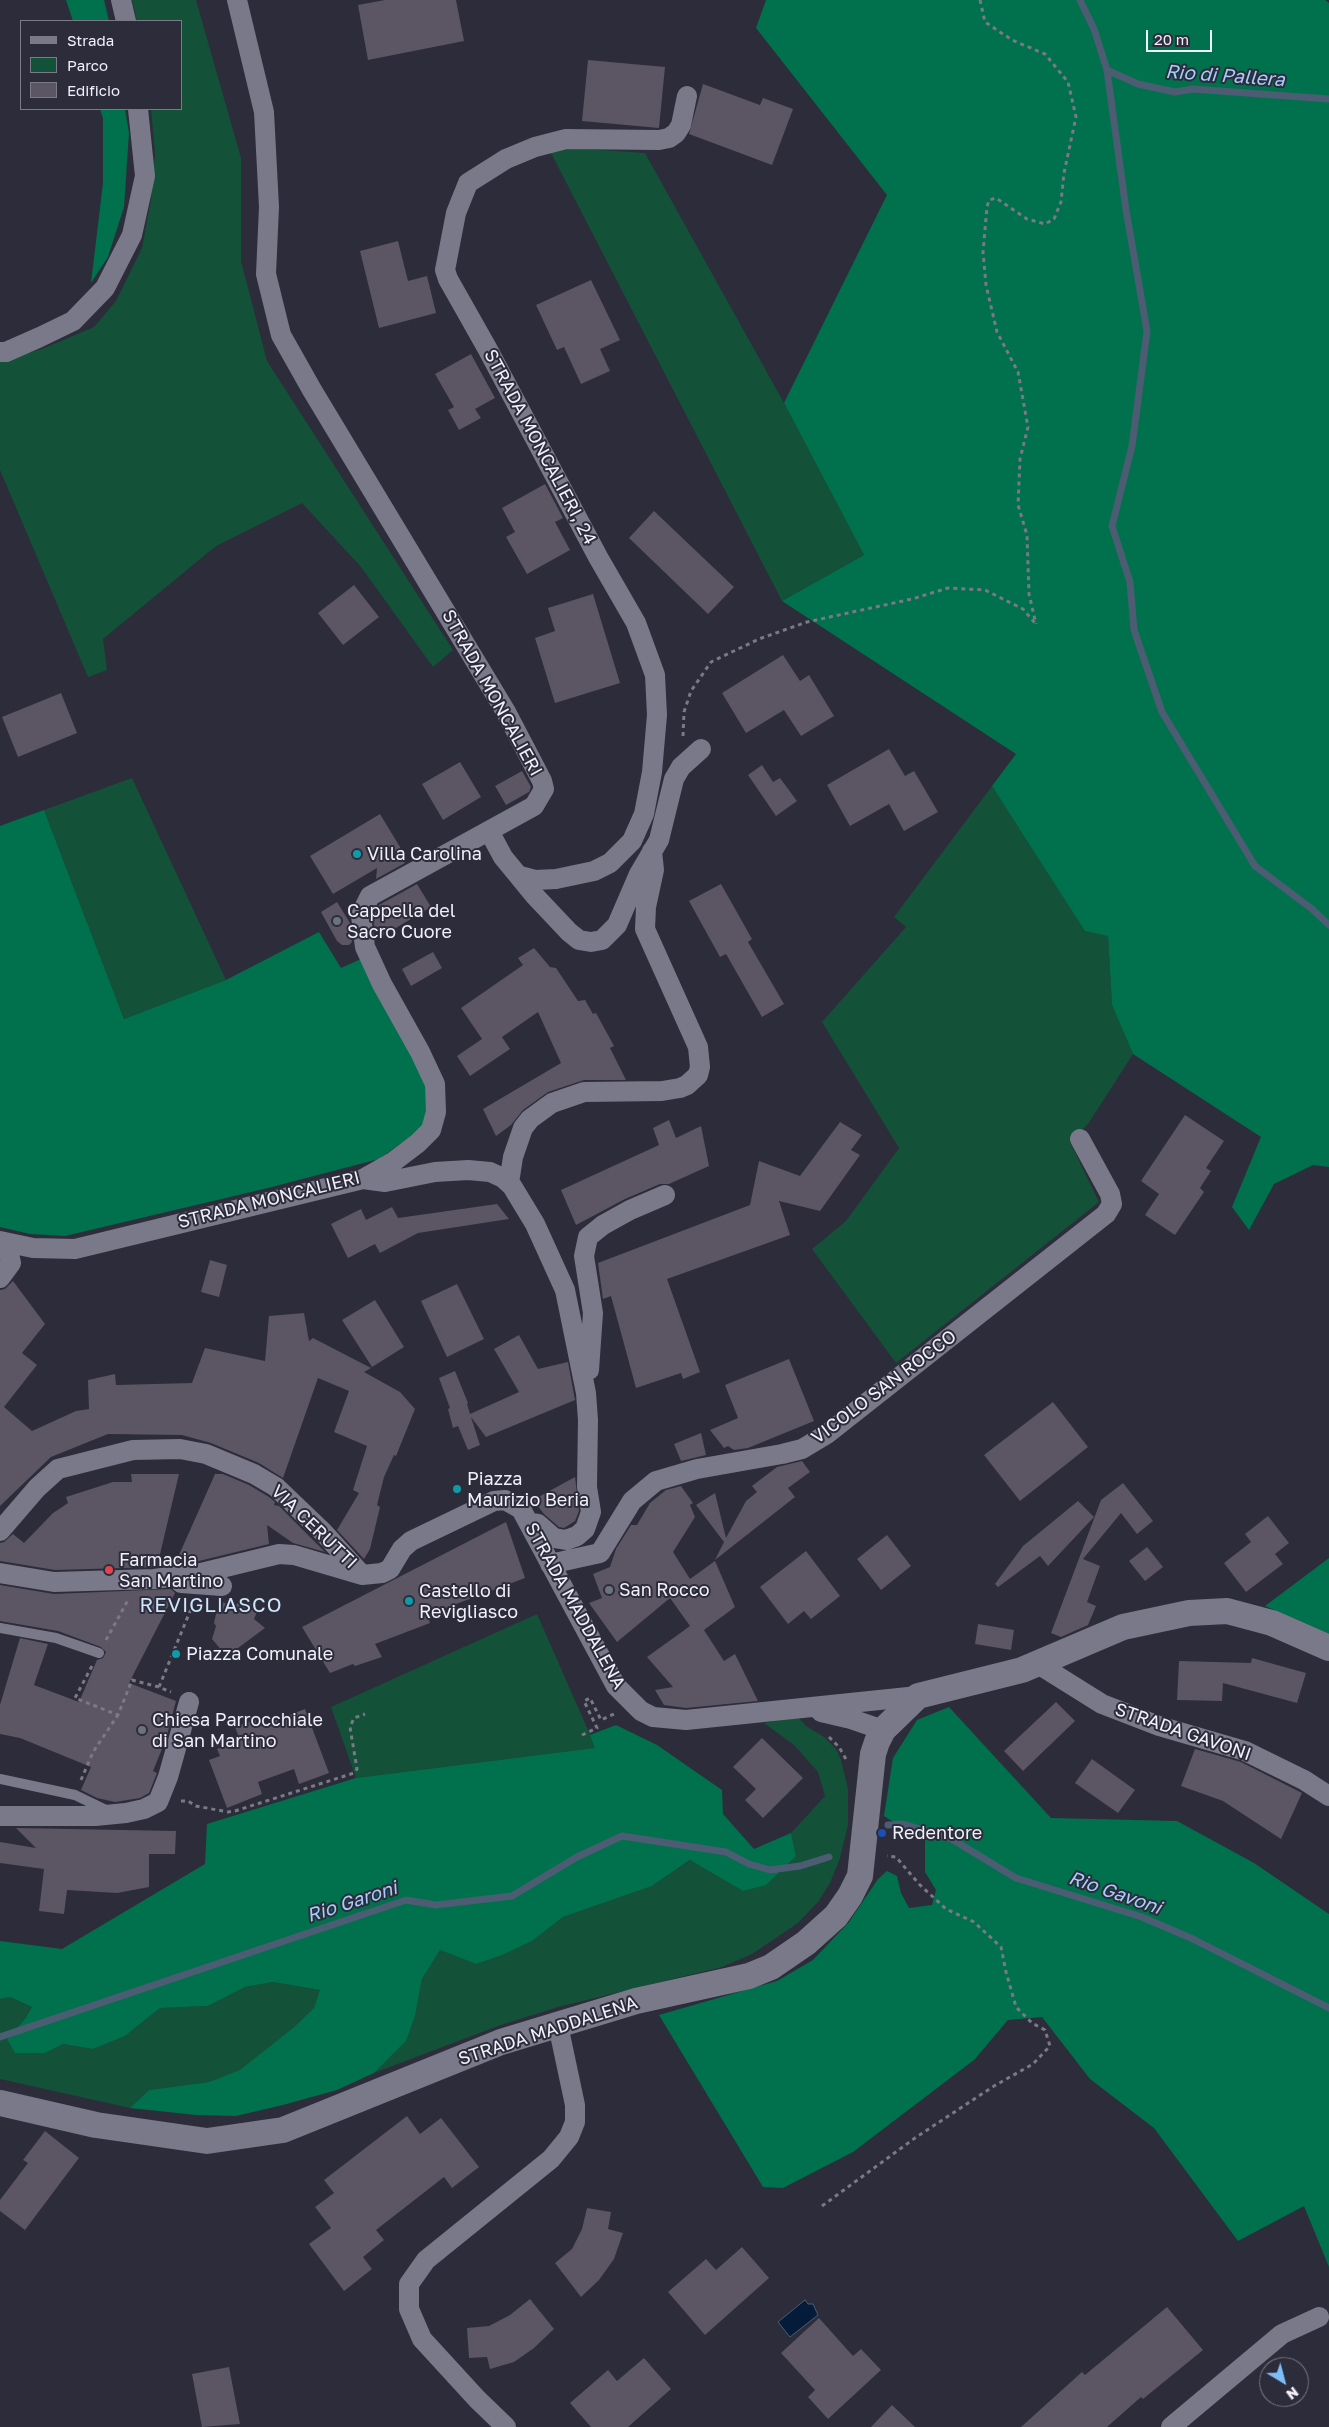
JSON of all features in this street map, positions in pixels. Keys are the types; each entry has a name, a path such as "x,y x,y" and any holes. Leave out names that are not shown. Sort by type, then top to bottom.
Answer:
{"street":[{"path":"121,0 126,20"},
{"name":"STRADA MONCALIERI","path":"1,1241 33,1248 75,1249 363,1178 393,1162 418,1143 431,1130 436,1112 435,1084 420,1052 382,984 365,947 361,916 370,896 534,806 544,789 542,781 506,712 312,390 281,335 266,274 269,207 264,112 237,0"},
{"name":"STRADA MONCALIERI, 24","path":"520,876 535,880 556,879 594,871 610,863 632,841 644,814 652,772 657,715 655,675 636,623 598,557 448,279 445,270 454,221 468,184 506,159 535,147 566,139 659,140 669,138 676,134 681,126 687,96"},
{"path":"0,352 6,352 72,321 105,288 132,235 145,176 138,110"},
{"path":"489,831 503,856 535,896 569,932 579,940 591,942 602,940 617,925 632,888 659,840 674,779 681,767 701,749"},
{"path":"509,1183 513,1157 523,1128 530,1119 552,1103 584,1092 662,1091 680,1088 687,1085 698,1075 700,1067 698,1047 645,929 646,907 654,870 652,851"},
{"name":"VICOLO SAN ROCCO","path":"550,1564 600,1552 632,1501 656,1481 697,1469 802,1449 827,1434 1106,1214 1112,1204 1110,1194 1080,1139"},
{"path":"0,1573 54,1582 154,1579 201,1573 279,1554 368,1575 382,1574 390,1568 402,1549 411,1541 494,1501 505,1500 513,1504 526,1519 538,1524 554,1538 566,1540 577,1536 589,1523 591,1512 587,1487 588,1420 586,1393 565,1290 535,1224 509,1183 490,1172 468,1170 435,1172 385,1182 363,1178"},
{"path":"586,1393 593,1313 584,1256 588,1237 603,1225 623,1214 665,1195"},
{"path":"0,1278 11,1263 8,1250 1,1241"},
{"name":"VIA CERUTTI","path":"0,1531 37,1488 58,1469 133,1450 180,1449 206,1454 254,1474 276,1487 368,1575"},
{"name":"STRADA MADDALENA","path":"526,1519 616,1686 633,1704 653,1717 668,1719 799,1709 918,1696 1022,1670 1124,1626 1189,1613 1227,1612 1272,1623 1329,1648"},
{"path":"154,1579 222,1586"},
{"name":"STRADA GAVONI","path":"1038,1664 1102,1704 1159,1726 1245,1751 1304,1780 1329,1796"},
{"name":"STRADA MADDALENA","path":"0,2103 96,2125 207,2141 283,2130 501,2042 636,2001 749,1976 771,1967 790,1955 836,1916 860,1876 864,1854 873,1754 883,1730 918,1696"},
{"path":"0,1816 95,1816 114,1813 126,1814 144,1809 158,1802 168,1777 189,1702"},
{"name":"STRADA MADDALENA","path":"799,1709 851,1719 883,1730"},
{"path":"506,2427 476,2399 422,2339 409,2309 409,2284 426,2260 551,2159 569,2137 575,2122 575,2105 558,2025"},
{"path":"1171,2427 1282,2334 1318,2316"}],"lane":[{"path":"0,1628 56,1638 100,1653"},
{"path":"0,1779 75,1795 114,1813"}],"path":[{"path":"681,767 684,712 690,691 712,662 759,639 807,622 912,599 948,588 985,590 1023,609 1036,624 1028,594 1027,535 1018,505 1020,459 1028,427 1018,372 997,332 986,285 984,252 987,206 989,200 996,198 1027,219 1045,224 1054,219 1061,202 1064,173 1076,116 1068,82 1045,54 1012,40 985,22 980,0"},
{"path":"75,1795 93,1752 118,1716 132,1680 159,1686 201,1585"},
{"path":"75,1698 118,1716"},
{"path":"582,1735 597,1728 584,1701 590,1698 601,1720 633,1704"},
{"path":"158,1802 188,1801 196,1806 228,1812 236,1811 354,1773 357,1769 350,1727 354,1718 364,1714"},
{"path":"826,1734 839,1746 847,1759 849,1769"},
{"path":"822,2206 915,2138 994,2086 1033,2064 1050,2046 1045,2030 1032,2023 1016,2006 1006,1972 1002,1947 974,1922 946,1908 919,1884 896,1857 864,1854"}],"green space":[{"path":"66,0 104,0 109,20 73,20"},
{"path":"132,0 196,0 241,158 241,261 267,361 453,650 433,667 361,567 302,503 216,546 103,639 107,670 88,677 0,470 0,361 42,349 94,327 116,301 142,248 151,199 155,154 151,110 182,110 182,20 137,20"},
{"path":"766,0 1325,0 1329,3 1329,1167 1313,1165 1274,1184 1249,1230 1232,1207 1261,1137 1133,1054 1112,1005 1108,936 1085,931 992,786 1016,754 782,601 864,555 784,403 887,195 756,28"},
{"path":"100,110 125,110 129,133 124,207 108,257 91,283 103,183 103,118"},
{"path":"572,148 645,153 784,403 864,555 782,601 551,153"},
{"path":"132,778 226,980 124,1019 44,810"},
{"path":"992,786 1025,836 1108,936 1112,1005 1133,1054 1088,1124 1070,1142 1099,1202 896,1363 812,1249 846,1221 899,1148 822,1022 906,927 894,917"},
{"path":"44,810 124,1019 226,980 319,932 341,968 361,959 428,1086 428,1116 421,1129 379,1159 268,1188 65,1236 30,1234 0,1227 0,826"},
{"path":"1329,1558 1329,1634 1265,1606"},
{"path":"537,1614 596,1748 356,1778 331,1707"},
{"path":"949,1707 1051,1818 1177,1821 1254,1863 1329,1914 1329,2267 1304,2206 1238,2241 1154,2128 1090,2079 1042,2017 1008,2020 974,2060 853,2152 783,2188 763,2187 659,2015 777,1981 813,1960 849,1922 878,1879 887,1871 897,1876 901,1893 909,1908 932,1905 936,1890 925,1872 925,1841 884,1816 893,1758 917,1720"},
{"path":"798,1717 806,1726 824,1737 836,1749 841,1760 848,1789 848,1825 840,1858 830,1883 818,1902 798,1923 752,1954 722,1967 558,2007 498,2026 374,2073 406,2040 415,2016 422,1979 440,1950 476,1964 532,1941 563,1917 652,1886 691,1860 743,1891 796,1856 791,1833 825,1796 818,1772 794,1745 764,1723"},
{"path":"616,1725 657,1745 722,1790 723,1814 754,1849 791,1833 796,1856 766,1885 743,1891 690,1860 652,1886 563,1917 532,1941 502,1955 476,1964 440,1950 422,1979 415,2016 406,2041 374,2073 337,2090 236,2116 196,2115 130,2108 149,2090 209,2082 240,2070 293,2028 314,2008 320,1990 273,1982 245,1987 208,2006 160,2008 125,2036 93,2049 63,2044 45,2053 15,2053 7,2039 25,2019 32,2007 10,1997 0,1999 0,1941 62,1949 205,1864 207,1824 356,1778 595,1748 590,1735"},
{"path":"273,1982 321,1990 314,2008 293,2028 240,2071 209,2082 149,2090 130,2108 0,2079 0,1999 10,1997 32,2007 25,2019 7,2039 45,2053 63,2044 93,2049 125,2036 160,2008 208,2006 245,1987"}],"water":[{"path":"805,2300 808,2304 813,2304 818,2315 790,2337 778,2322"}],"building":[{"path":"385,0 456,0 464,41 368,60 358,5"},
{"path":"588,60 665,67 659,128 582,121"},
{"path":"703,84 760,105 763,98 793,109 772,165 689,134"},
{"path":"398,241 408,281 427,276 436,313 379,328 360,251"},
{"path":"591,280 620,340 600,349 610,371 581,384 564,347 557,350 536,305"},
{"path":"471,354 495,398 475,409 481,418 459,430 448,410 454,407 435,374"},
{"path":"545,484 563,518 555,522 570,550 527,574 506,537 515,532 502,508"},
{"path":"654,511 734,587 708,614 629,538"},
{"path":"354,585 379,617 343,645 318,613"},
{"path":"593,594 620,683 555,703 535,638 555,631 548,608"},
{"path":"783,655 800,681 809,675 834,716 801,736 784,710 746,733 722,693"},
{"path":"61,693 77,733 18,757 2,717"},
{"path":"889,749 905,776 914,771 938,812 904,831 889,804 850,826 827,785"},
{"path":"460,762 481,797 443,820 422,784"},
{"path":"762,765 773,782 780,778 797,801 776,816 748,775"},
{"path":"522,771 531,787 529,792 506,805 495,786"},
{"name":"Villa Carolina","path":"380,814 403,852 400,854 405,863 376,879 377,868 333,894 310,856"},
{"path":"417,884 431,907 379,938 375,932 373,917 379,905"},
{"path":"721,884 752,939 748,942 784,1004 762,1017 726,954 720,957 689,901"},
{"name":"Cappella del Sacro Cuore","path":"337,902 350,923 352,942 349,945 342,945 337,941 321,912"},
{"path":"534,948 550,967 556,968 578,1001 585,1000 593,1014 596,1013 614,1046 610,1048 626,1080 584,1080 548,1092 523,1110 511,1125 496,1136 483,1109 561,1063 538,1012 502,1037 510,1049 470,1076 457,1056 482,1039 461,1008 523,965 518,958"},
{"path":"433,952 442,968 411,986 402,969"},
{"path":"1185,1115 1224,1141 1206,1168 1211,1171 1200,1188 1204,1192 1175,1235 1145,1215 1159,1194 1141,1181"},
{"path":"669,1120 676,1138 701,1126 709,1166 669,1184 660,1184 625,1199 576,1225 561,1190 659,1145 653,1128"},
{"path":"840,1122 862,1135 851,1150 860,1155 820,1211 779,1201 790,1235 667,1279 700,1372 683,1379 681,1373 636,1388 611,1296 603,1299 598,1263 750,1205 759,1161 800,1176"},
{"path":"497,1204 509,1219 418,1233 380,1253 375,1244 348,1258 331,1224 361,1209 366,1220 392,1207 398,1218"},
{"path":"210,1260 227,1265 219,1297 201,1292"},
{"path":"13,1281 45,1324 22,1353 37,1365 4,1407 32,1431 76,1411 89,1409 88,1380 115,1374 116,1385 192,1383 205,1348 265,1361 269,1316 304,1313 309,1341 313,1338 371,1368 364,1372 400,1392 415,1409 396,1456 394,1455 384,1477 377,1505 380,1507 370,1549 364,1559 337,1530 359,1493 353,1490 367,1446 334,1432 349,1391 318,1378 283,1478 259,1463 211,1443 182,1435 108,1434 51,1457 0,1506 0,1290 5,1289"},
{"path":"457,1284 484,1339 447,1357 421,1301"},
{"path":"375,1300 404,1347 372,1367 342,1320"},
{"path":"519,1335 538,1369 568,1362 575,1400 486,1437 471,1417 480,1445 468,1450 458,1426 453,1428 448,1409 450,1408 439,1378 455,1371 468,1403 470,1414 519,1392 494,1349"},
{"path":"789,1359 814,1421 748,1448 734,1450 728,1446 724,1448 710,1430 738,1418 725,1385"},
{"path":"1053,1402 1088,1447 1020,1501 984,1455"},
{"path":"701,1433 706,1455 681,1461 674,1444"},
{"path":"802,1461 810,1472 788,1488 795,1497 715,1560 724,1542 696,1505 715,1493 726,1538 746,1501 757,1492 752,1486 777,1467"},
{"path":"131,1474 179,1474 157,1567 55,1570 0,1561 0,1543 13,1534 24,1543 53,1513 68,1503 66,1497 113,1482 132,1482"},
{"path":"215,1474 223,1474 249,1485 269,1497 275,1502 274,1505 279,1506 325,1552 293,1543 267,1525 269,1544 199,1561 175,1564"},
{"path":"575,1477 579,1511 575,1521 564,1528 559,1527 544,1514 533,1500"},
{"path":"1123,1483 1153,1521 1137,1534 1121,1513 1083,1559 1100,1566 1087,1602 1096,1606 1088,1625 1061,1637 1051,1633 1101,1500"},
{"path":"681,1486 693,1503 690,1505 695,1517 673,1552 690,1579 715,1561 735,1607 704,1630 724,1661 735,1654 758,1701 686,1708 664,1705 655,1690 673,1687 647,1657 690,1626 670,1598 617,1642 589,1603 602,1598 593,1574 610,1567 616,1549 631,1525 637,1525 650,1503 666,1490"},
{"path":"1078,1501 1094,1517 1048,1566 1040,1556 998,1587 995,1584 1023,1546"},
{"path":"1268,1516 1289,1543 1275,1554 1283,1564 1246,1592 1224,1563 1251,1542 1245,1534"},
{"name":"Castello di Revigliasco","path":"506,1522 525,1578 427,1615 430,1623 375,1644 382,1657 355,1666 353,1664 330,1673 302,1627"},
{"path":"887,1535 911,1566 881,1590 857,1559"},
{"path":"1147,1547 1163,1567 1145,1581 1129,1561"},
{"path":"806,1551 840,1596 811,1619 804,1611 788,1624 760,1587"},
{"path":"0,1585 54,1594 171,1589 175,1593 129,1683 176,1701 166,1739 153,1771 157,1773 149,1793 140,1798 115,1802 97,1798 81,1790 91,1767 20,1738 0,1734 0,1705 20,1638 48,1644 34,1685 79,1702 97,1660 103,1658 106,1652 101,1647 58,1631 0,1621"},
{"path":"219,1601 234,1606 239,1602 250,1603 257,1612 254,1619 265,1628 230,1654 223,1652 212,1639 216,1626 214,1623"},
{"path":"978,1624 1014,1630 1011,1650 975,1644"},
{"path":"1252,1658 1306,1673 1297,1703 1223,1683 1222,1701 1177,1700 1179,1661 1251,1663"},
{"path":"1056,1702 1075,1721 1023,1771 1004,1751"},
{"path":"305,1709 329,1773 299,1784 294,1769 258,1782 262,1794 227,1808 209,1760 220,1756 217,1749 240,1740 235,1727 255,1719 258,1727"},
{"path":"762,1738 803,1778 763,1818 745,1800 756,1789 733,1767"},
{"path":"1195,1749 1241,1762 1302,1793 1281,1839 1223,1801 1181,1786"},
{"path":"1092,1759 1135,1790 1118,1813 1075,1783"},
{"path":"16,1828 176,1831 175,1854 149,1854 149,1887 117,1893 67,1890 64,1914 39,1911 44,1869 0,1863 0,1842 36,1848"},
{"path":"407,2116 420,2134 441,2118 479,2167 452,2188 444,2177 376,2230 384,2240 363,2257 372,2269 344,2291 309,2244 331,2228 315,2207 334,2193 324,2180"},
{"path":"45,2131 79,2158 25,2230 0,2211 0,2200 28,2163 23,2160"},
{"path":"587,2208 611,2212 608,2229 623,2233 614,2259 599,2280 581,2297 555,2263 572,2249 582,2229"},
{"path":"742,2247 769,2278 705,2335 668,2292 706,2259 716,2270"},
{"path":"530,2299 554,2329 534,2348 514,2362 490,2369 487,2357 469,2358 467,2328 489,2326 510,2315"},
{"path":"1167,2307 1203,2350 1143,2399 1141,2397 1107,2427 1021,2427 1082,2372 1085,2375"},
{"path":"819,2318 853,2356 861,2349 881,2370 828,2419 808,2397 815,2390 781,2353"},
{"path":"644,2358 671,2389 628,2427 591,2427 570,2403 608,2370 617,2381"},
{"path":"229,2367 240,2424 202,2427 192,2374"},
{"path":"892,2405 915,2427 871,2427"}],"waterway":[{"name":"Rio di Pallera","path":"1080,0 1094,29 1107,70 1138,84 1175,92 1193,89 1329,99"},
{"path":"1107,70 1126,210 1147,331 1132,446 1112,526 1130,582 1134,630 1162,712 1255,866 1312,909 1329,925"},
{"name":"Rio Gavoni","path":"888,1825 903,1824 950,1838 1016,1878 1142,1917 1193,1939 1329,2008"},
{"name":"Rio Garoni","path":"0,2037 406,1900 436,1905 512,1896 577,1857 622,1836 726,1852 749,1864 770,1870 800,1866 829,1857"}],"place":[{"name":"Villa Carolina","path":"357,854"},
{"name":"Cappella del Sacro Cuore","path":"337,921"},
{"name":"Piazza Maurizio Beria","path":"457,1489"},
{"name":"Farmacia San Martino","path":"109,1570"},
{"name":"San Rocco","path":"609,1590"},
{"name":"Castello di Revigliasco","path":"409,1601"},
{"name":"Piazza Comunale","path":"176,1654"},
{"name":"Chiesa Parrocchiale di San Martino","path":"142,1730"},
{"name":"Redentore","path":"882,1833"}],"district":[{"name":"REVIGLIASCO","path":"211,1606"}]}
